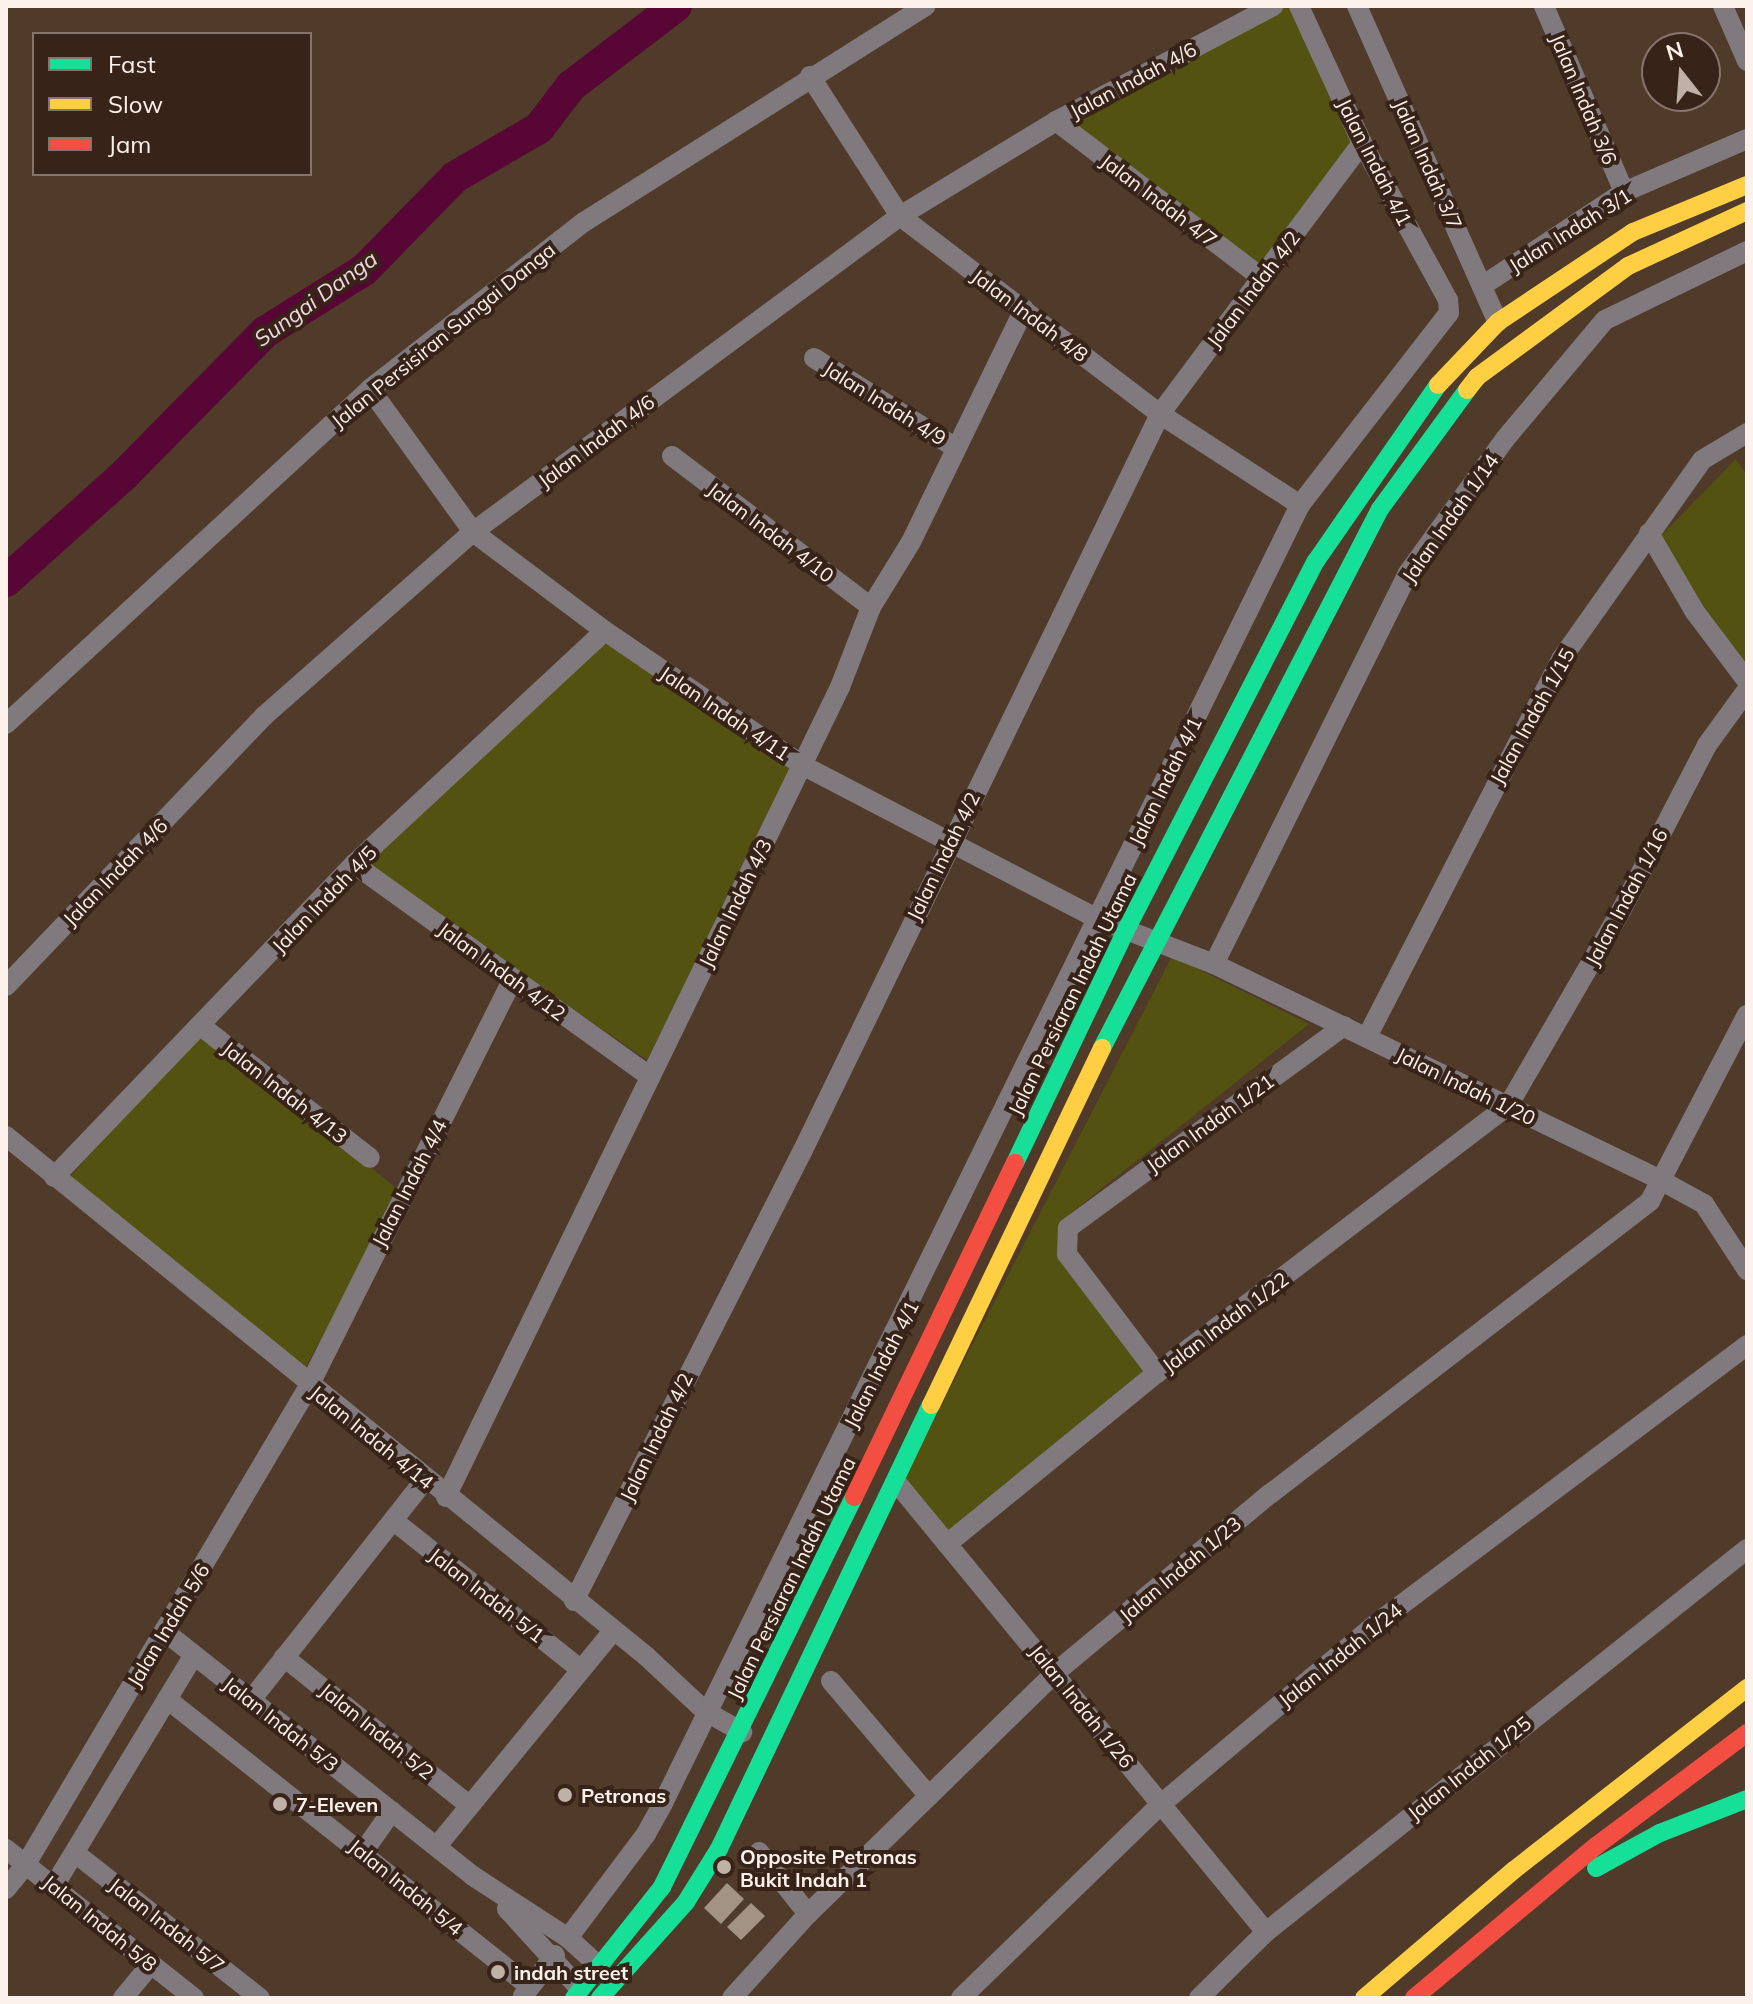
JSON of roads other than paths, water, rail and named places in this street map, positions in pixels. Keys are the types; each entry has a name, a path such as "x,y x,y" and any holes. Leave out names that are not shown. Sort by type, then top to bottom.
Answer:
{"main road":[{"name":"Jalan Persiaran Indah Utama","path":"580,1995 599,1966 662,1887 742,1732 1125,932 1316,561 1443,378 1498,322 1633,232 1747,185"},
{"path":"600,1998 619,1991 686,1902 719,1849 897,1483 1152,944 1380,509 1477,377 1628,266 1747,211"},
{"path":"1364,1998 1514,1870 1747,1688"},
{"path":"1414,1998 1523,1907 1747,1733"},
{"path":"1523,1907 1660,1833 1747,1799"},
{"path":"599,1966 619,1991"}],"street":[{"name":"Jalan Persisiran Sungai Danga","path":"6,724 370,389 584,222 810,76 926,6"},
{"name":"Jalan Indah 4/6","path":"6,986 264,716 473,532 900,216 1056,121 1273,6"},
{"name":"Jalan Indah 4/1","path":"705,1711 1300,505 1449,313 1448,300 1362,143 1299,6"},
{"name":"Jalan Indah 3/7","path":"1357,6 1498,322"},
{"name":"Jalan Indah 3/6","path":"1544,6 1624,192"},
{"path":"1723,6 1747,61"},
{"name":"Jalan Indah 4/8","path":"810,76 900,216 1160,414 1300,505"},
{"name":"Jalan Indah 4/7","path":"1056,121 1262,278"},
{"name":"Jalan Indah 3/1","path":"1482,286 1624,192 1747,139"},
{"name":"Jalan Indah 4/2","path":"574,1601 803,1150 949,841 1160,414 1362,143"},
{"name":"Jalan Indah 1/14","path":"1214,964 1408,573 1505,439 1605,320 1747,251"},
{"name":"Jalan Indah 4/3","path":"446,1497 802,765 871,607 911,542 1024,309"},
{"name":"Jalan Indah 4/9","path":"814,358 956,448"},
{"name":"Jalan Indah 4/11","path":"370,389 473,532 605,631 802,765 1152,944"},
{"name":"Jalan Indah 1/15","path":"1367,1037 1562,658 1702,460 1747,433"},
{"name":"Jalan Indah 4/10","path":"672,456 871,607"},
{"path":"1649,533 1695,612 1747,681"},
{"name":"Jalan Indah 4/5","path":"54,1177 354,864 605,631"},
{"name":"Jalan Indah 1/16","path":"1508,1106 1621,911 1707,745 1747,690"},
{"name":"Jalan Indah 4/12","path":"354,864 512,981 650,1077"},
{"name":"Jalan Indah 1/20","path":"1152,944 1214,964 1704,1204 1747,1270"},
{"name":"Jalan Indah 4/4","path":"309,1386 512,981"},
{"name":"Jalan Indah 1/23","path":"732,1998 808,1914 1056,1672 1270,1494 1650,1201 1747,1015"},
{"name":"Jalan Indah 4/13","path":"201,1026 370,1158"},
{"name":"Jalan Indah 1/21","path":"1157,1373 1067,1254 1065,1240 1076,1220 1344,1026"},
{"name":"Jalan Indah 1/22","path":"947,1544 1157,1373 1508,1106"},
{"name":"Jalan Indah 4/14","path":"6,1136 309,1386 614,1630 705,1711 742,1732"},
{"name":"Jalan Indah 1/24","path":"961,1998 1160,1805 1377,1623 1747,1345"},
{"name":"Jalan Indah 5/6","path":"6,1889 26,1864 309,1386"},
{"path":"251,1700 425,1480"},
{"name":"Jalan Indah 1/26","path":"897,1483 1056,1672 1160,1805 1266,1932"},
{"name":"Jalan Indah 5/1","path":"394,1521 579,1668"},
{"name":"Jalan Indah 1/25","path":"1199,1998 1266,1932 1747,1549"},
{"path":"437,1846 579,1668 614,1630"},
{"name":"Jalan Indah 5/3","path":"164,1631 473,1876 555,1955 580,1995"},
{"path":"54,1886 194,1655"},
{"name":"Jalan Indah 5/2","path":"284,1657 470,1806"},
{"path":"831,1681 929,1796"},
{"name":"Jalan Indah 5/4","path":"167,1699 363,1852 526,1993"},
{"path":"568,1938 646,1834 705,1711"},
{"path":"363,1852 392,1811"},
{"name":"Jalan Indah 5/8","path":"6,1849 194,1998"},
{"path":"759,1852 808,1914"},
{"name":"Jalan Indah 5/7","path":"75,1853 252,1996"},
{"name":"Jalan Indah 5/3","path":"473,1876 568,1938 599,1966"},
{"path":"526,1993 555,1955"},
{"path":"123,1998 151,1964"}],"waterway":[{"name":"Sungai Danga","path":"6,581 123,476 265,332 364,270 455,177 539,128 571,86 676,6"}],"place":[{"name":"Petronas","path":"565,1795"},
{"name":"7-Eleven","path":"280,1804"},
{"name":"Opposite Petronas Bukit Indah 1","path":"724,1867"},
{"name":"indah street","path":"498,1972"}]}
